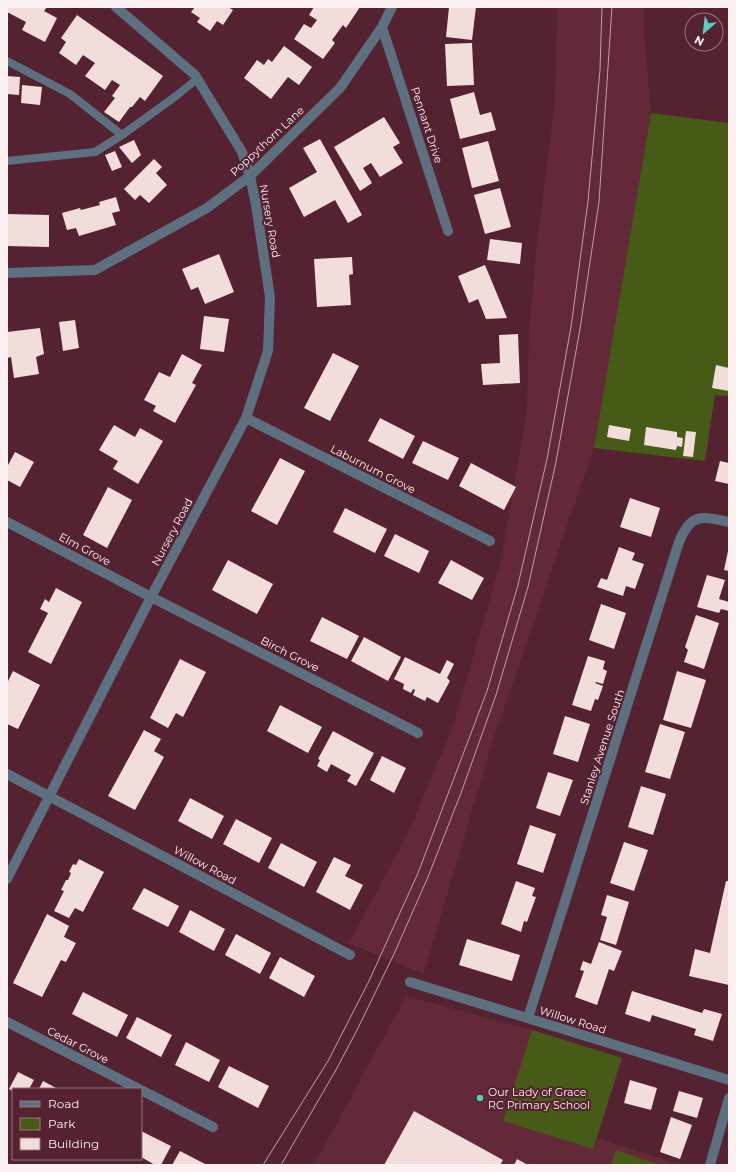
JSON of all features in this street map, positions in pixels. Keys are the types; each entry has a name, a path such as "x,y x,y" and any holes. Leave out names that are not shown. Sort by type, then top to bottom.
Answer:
{"street":[{"name":"Nursery Road","path":"7,879 151,597 246,418 268,351 270,297 256,205 250,176 242,152 195,75 116,7"},
{"name":"Poppythorn Lane","path":"7,274 95,270 207,208 250,176 340,88 382,27 392,7"},
{"name":"Pennant Drive","path":"382,27 448,231"},
{"name":"Laburnum Grove","path":"246,418 490,541"},
{"name":"Stanley Avenue South","path":"528,1018 679,542 688,525 697,519 729,522"},
{"name":"Elm Grove","path":"7,522 151,597"},
{"name":"Birch Grove","path":"151,597 418,732"},
{"name":"Willow Road","path":"7,774 350,955"},
{"name":"Willow Road","path":"410,982 729,1080"},
{"name":"Cedar Grove","path":"7,1022 136,1088"},
{"name":"Cedar Grove","path":"142,1091 213,1127"},
{"path":"710,1165 729,1098"}],"lane":[{"path":"7,61 70,94 122,134"},
{"path":"7,161 95,152 176,96 197,79"}],"shaded area":[{"path":"557,7 644,7 644,32 651,113 594,448 492,743 424,973 349,943 408,833 453,726 501,560 527,409 529,331 537,243 555,102"},
{"name":"Our Lady of Grace RC Primary School","path":"406,996 532,1030 622,1058 597,1138 681,1165 314,1165"}],"green space":[{"path":"651,113 729,123 729,396 715,395 705,461 594,448"},
{"path":"532,1030 622,1058 593,1149 503,1121"},
{"path":"616,1150 660,1165 611,1165"}],"building":[{"path":"7,7 47,7 44,11 57,18 45,42 22,30 26,22 7,12"},
{"path":"195,7 228,7 233,10 223,25 217,21 210,31 197,22 200,18 191,12"},
{"path":"314,7 360,7 346,28 343,25 332,40 335,43 323,59 294,39 304,24 311,28 317,20 309,15"},
{"path":"449,7 476,7 472,40 446,37"},
{"path":"77,15 163,76 145,101 140,97 132,107 130,107 119,122 104,112 115,98 112,96 120,85 112,80 105,90 85,76 95,63 83,55 76,65 59,53 66,42 61,38"},
{"path":"472,43 474,85 447,86 445,44"},
{"path":"284,46 312,67 299,85 288,77 271,99 244,78 257,60 264,65 268,59 272,62"},
{"path":"7,76 20,77 19,95 7,94"},
{"path":"22,85 42,87 40,105 21,103"},
{"path":"474,92 480,115 491,112 496,130 460,139 450,99"},
{"path":"384,117 400,143 393,147 403,163 380,177 371,163 363,168 372,183 360,191 334,147"},
{"path":"320,139 362,215 348,223 335,200 304,217 289,188 317,172 303,148"},
{"path":"134,140 141,155 132,163 119,147"},
{"path":"488,141 499,181 472,188 462,148"},
{"path":"115,151 122,167 112,171 105,155"},
{"path":"154,159 162,167 156,173 167,185 149,203 140,195 135,200 124,189"},
{"path":"500,188 511,227 485,234 474,195"},
{"path":"116,197 120,211 112,213 116,225 79,236 76,228 67,230 62,213 100,205 99,202"},
{"path":"7,214 49,215 49,247 7,246"},
{"path":"490,239 522,243 520,264 487,260"},
{"path":"219,254 234,292 205,304 198,287 191,290 182,269"},
{"path":"352,257 353,274 349,275 351,305 317,307 314,259"},
{"path":"485,265 507,318 486,319 478,299 469,303 458,276"},
{"path":"204,316 229,319 224,352 200,349"},
{"path":"75,320 79,348 63,351 59,322"},
{"path":"40,328 44,354 36,357 39,374 14,378 11,357 7,358 7,332"},
{"path":"518,334 520,383 483,385 481,364 500,363 499,335"},
{"path":"333,353 359,366 330,421 304,408"},
{"path":"182,354 202,365 192,383 196,385 175,423 153,411 156,406 144,400 159,372 170,377"},
{"path":"716,365 729,368 729,391 712,388"},
{"path":"380,418 415,436 403,459 368,441"},
{"path":"114,425 135,437 140,428 163,441 138,484 113,469 118,461 99,450"},
{"path":"609,425 631,429 629,441 607,437"},
{"path":"646,427 677,432 677,437 683,438 682,447 677,446 676,450 644,445"},
{"path":"686,431 696,432 693,457 683,456"},
{"path":"423,441 459,458 448,480 412,463"},
{"path":"15,452 34,462 20,487 7,480 7,467"},
{"path":"280,458 305,471 277,525 251,511"},
{"path":"720,461 729,463 729,484 715,481"},
{"path":"471,463 516,487 504,510 459,486"},
{"path":"108,487 132,500 107,548 83,535"},
{"path":"630,498 660,508 651,537 620,527"},
{"path":"345,508 387,529 375,553 333,532"},
{"path":"395,534 429,551 419,573 384,556"},
{"path":"619,547 635,553 632,560 644,564 635,589 626,586 623,596 597,587 601,578 607,580"},
{"path":"729,551 729,571 724,570"},
{"path":"228,560 273,584 257,614 212,590"},
{"path":"451,560 484,578 472,600 438,583"},
{"path":"707,575 725,580 719,599 729,602 729,611 721,609 719,613 697,607"},
{"path":"56,588 82,602 51,664 28,652 48,613 40,609 45,599 49,602"},
{"path":"601,604 626,613 614,649 589,640"},
{"path":"696,615 719,623 704,669 684,662 688,650 685,647"},
{"path":"322,617 359,636 347,659 310,641"},
{"path":"364,637 401,657 388,681 351,661"},
{"path":"588,656 605,661 603,669 607,671 603,684 595,683 603,686 598,700 595,699 591,711 572,705"},
{"path":"405,657 440,674 447,660 454,664 447,678 450,681 438,703 427,697 425,701 413,695 415,690 413,689 411,693 403,689 404,684 394,679"},
{"path":"180,659 206,672 183,717 176,713 168,728 150,718"},
{"path":"13,671 40,685 18,729 7,724 7,683"},
{"path":"677,671 706,680 691,728 663,720"},
{"path":"280,705 322,727 308,753 267,731"},
{"path":"565,716 590,724 578,762 553,754"},
{"path":"660,724 685,732 670,779 645,772"},
{"path":"144,730 161,739 154,751 164,757 135,810 108,796"},
{"path":"333,731 374,753 356,786 347,781 351,775 331,764 327,772 317,766 320,760 318,759"},
{"path":"382,756 406,768 394,793 370,780"},
{"path":"548,772 573,780 560,816 536,808"},
{"path":"641,786 666,794 653,835 628,827"},
{"path":"190,798 224,816 212,839 178,821"},
{"path":"236,819 272,838 259,863 223,844"},
{"path":"530,825 556,834 543,873 517,864"},
{"path":"624,842 648,850 634,891 610,883"},
{"path":"281,843 317,862 304,887 268,868"},
{"path":"334,857 351,865 345,876 363,885 350,910 316,892"},
{"path":"79,859 104,872 83,912 75,908 69,918 54,911 64,891 61,890 71,873 69,872 73,864 76,865"},
{"path":"516,881 535,888 532,896 536,897 527,922 524,921 521,932 501,924"},
{"path":"726,881 729,881 729,985 689,976 695,949 710,953"},
{"path":"144,888 179,906 168,927 132,909"},
{"path":"607,895 629,902 616,945 600,940 607,917 601,915"},
{"path":"190,910 225,929 214,951 179,932"},
{"path":"47,914 69,926 64,937 76,943 66,962 61,960 42,997 13,983"},
{"path":"236,934 271,953 260,974 225,955"},
{"path":"467,939 520,955 512,981 459,965"},
{"path":"599,942 622,951 614,971 609,969 597,1005 575,997 584,971 580,970 583,961 591,964"},
{"path":"280,957 315,976 304,997 269,978"},
{"path":"632,991 702,1013 704,1009 722,1014 713,1041 694,1035 696,1029 652,1015 650,1022 625,1014"},
{"path":"83,992 128,1015 117,1037 72,1014"},
{"path":"137,1017 172,1035 161,1057 126,1038"},
{"path":"186,1042 220,1060 209,1082 175,1065"},
{"path":"229,1066 269,1086 258,1108 218,1087"},
{"path":"18,1072 34,1080 30,1088 12,1088 12,1090 9,1089"},
{"path":"630,1080 657,1088 651,1110 624,1103"},
{"path":"43,1081 56,1088 40,1088"},
{"path":"679,1091 703,1098 697,1118 673,1111"},
{"path":"414,1111 503,1160 500,1165 384,1165"},
{"path":"671,1117 692,1125 680,1159 660,1152"},
{"path":"142,1132 171,1146 161,1165 155,1165 142,1158"},
{"path":"180,1151 207,1165 172,1165"},
{"path":"517,1159 528,1165 514,1165"}],"tram line":[{"path":"263,1165 328,1061 369,981 418,873 487,691 518,585 547,459 571,327 588,201 600,70 602,7"},
{"path":"281,1165 337,1068 357,1030 394,954 428,877 461,793 496,695 528,587 556,462 580,329 599,202 612,7"}],"place":[{"name":"Our Lady of Grace RC Primary School","path":"480,1098"}]}
